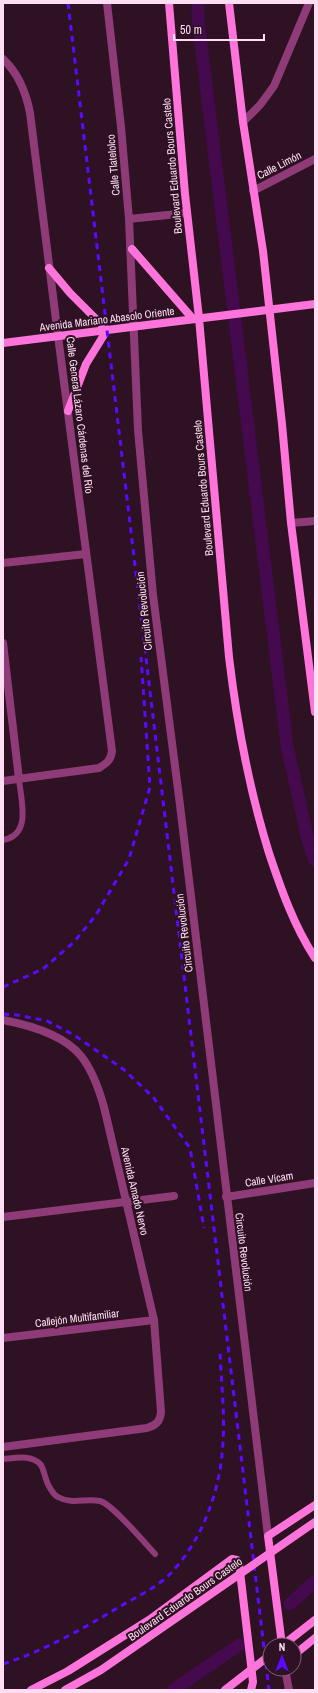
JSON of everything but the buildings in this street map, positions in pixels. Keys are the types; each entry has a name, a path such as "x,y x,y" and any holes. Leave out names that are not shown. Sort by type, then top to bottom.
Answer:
{"main road":[{"name":"Boulevard Eduardo Bours Castelo","path":"169,3 196,318 229,657 243,754 257,811 280,887 299,930 315,958"},
{"path":"229,3 243,122 262,251 291,523 315,712"},
{"path":"132,250 196,318"},
{"path":"49,268 80,304 107,330 86,364 68,411"},
{"name":"Avenida Mariano Abasolo Oriente","path":"3,343 315,304"},
{"path":"281,1637 268,1536 315,1505"},
{"name":"Boulevard Eduardo Bours Castelo","path":"65,1690 101,1670 315,1522"},
{"path":"31,1690 68,1671 105,1649 149,1620 229,1560 234,1559 239,1563 253,1682 250,1690"},
{"path":"293,1637 315,1620"},
{"path":"302,1649 315,1638"},
{"path":"225,1690 262,1661"}],"street":[{"name":"Calle Tlatelolco","path":"107,3 121,127 132,250 134,326"},
{"path":"243,122 260,105 274,86 309,3"},
{"name":"Calle General Lázaro Cárdenas del Río","path":"3,59 19,80 26,96 34,137 49,268 112,743 111,758 99,768 19,779"},
{"name":"Calle Limón","path":"253,191 315,159"},
{"path":"129,219 187,213"},
{"name":"Circuito Revolución","path":"134,326 138,430 153,595 180,805 268,1536"},
{"path":"291,523 315,521"},
{"path":"3,563 86,554"},
{"path":"3,643 19,779 3,781"},
{"name":"Avenida Amado Nervo","path":"3,1020 37,1028 66,1043 80,1055 98,1085 154,1320 161,1412 159,1422 154,1426 147,1428 3,1447"},
{"name":"Calle Vícam","path":"226,1197 315,1183"},
{"path":"3,1218 174,1196"},
{"name":"Callejón Multifamiliar","path":"3,1338 154,1320"},
{"path":"286,1677 288,1690"}],"lane":[{"path":"3,840 10,839 17,835 23,821 19,779"},
{"path":"3,1459 24,1457 34,1460 41,1466 46,1483 55,1496 61,1499 78,1502 91,1500 108,1504 155,1554"}],"waterway":[{"path":"198,3 198,19 287,746 308,840 315,860"},
{"path":"290,1604 315,1581"},
{"path":"173,1690 239,1645"}],"railway":[{"path":"68,3 269,1690"},
{"path":"3,987 43,969 74,942 96,915 129,859 150,787 141,657"},
{"path":"3,1014 17,1015 47,1021 74,1035 123,1069 153,1097 190,1148 204,1228"},
{"path":"3,1664 18,1659 60,1640 143,1594 170,1574 192,1546 201,1529 214,1495 222,1459 223,1408 220,1351"}]}
